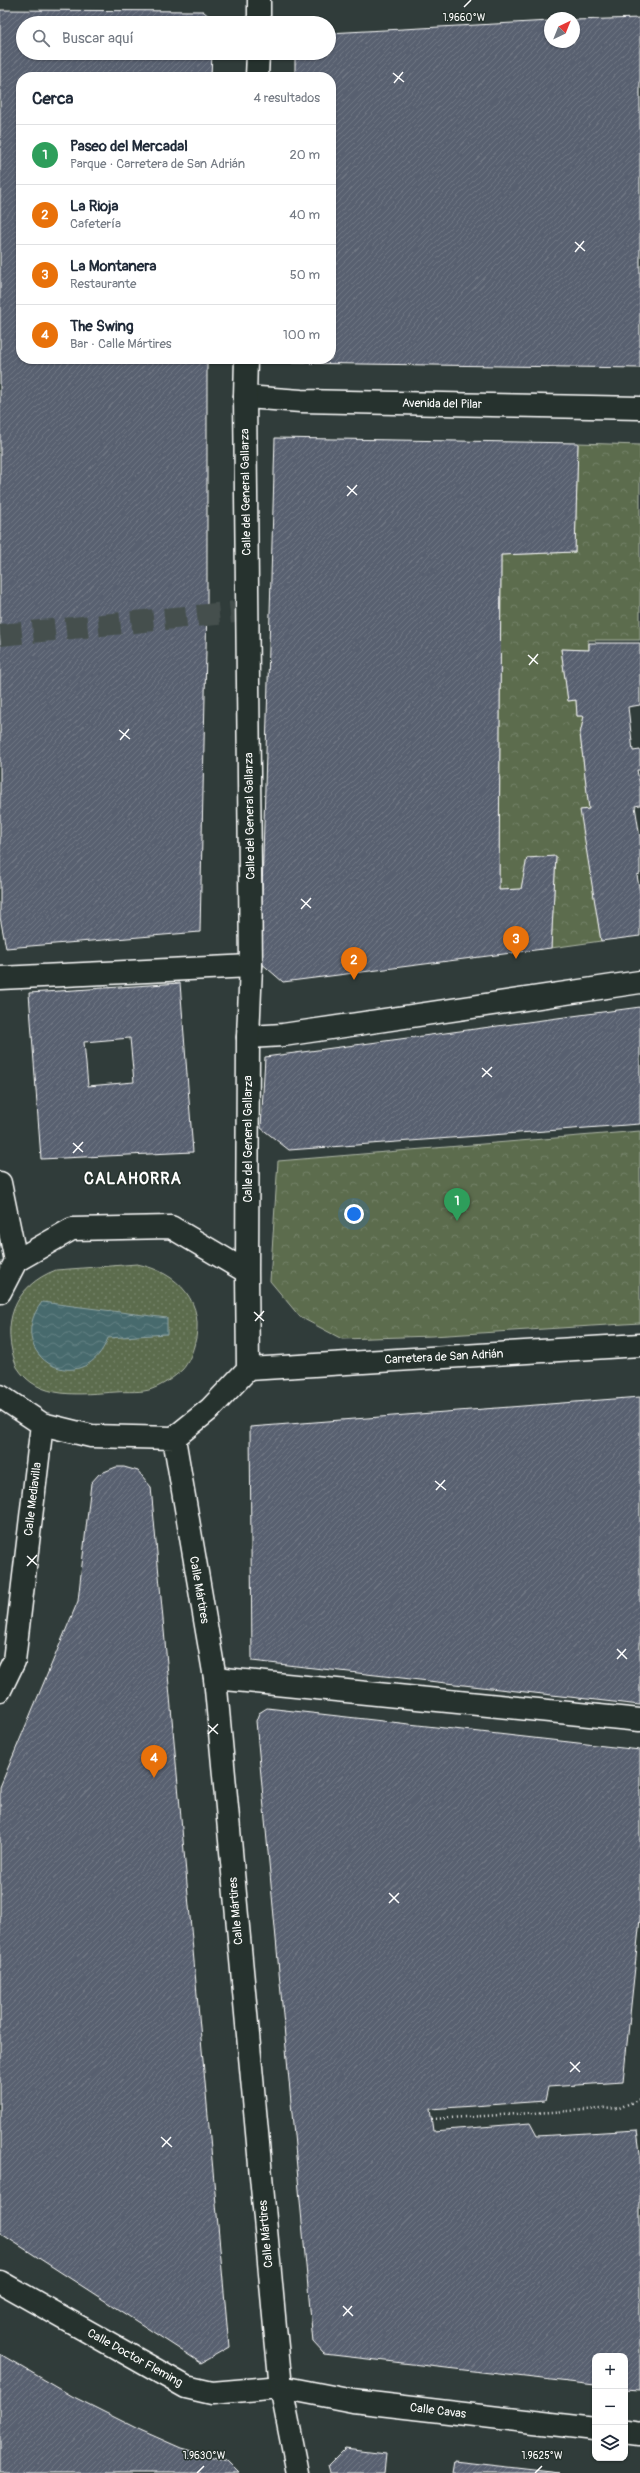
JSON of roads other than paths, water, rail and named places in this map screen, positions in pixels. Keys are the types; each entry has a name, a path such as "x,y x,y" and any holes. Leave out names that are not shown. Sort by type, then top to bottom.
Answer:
{"street":[{"path":"259,0 259,16"},
{"path":"257,72 258,60"},
{"name":"Calle del General Gallarza","path":"246,364 251,966 248,1037 248,1369"},
{"name":"Avenida del Pilar","path":"245,397 300,401 640,408"},
{"path":"0,978 251,966"},
{"path":"248,1037 282,1035 640,982"},
{"path":"0,1183 16,1261"},
{"path":"0,1292 16,1261 72,1229 171,1228 247,1272"},
{"name":"Carretera de San Adrián","path":"248,1369 640,1345"},
{"path":"0,1396 42,1424 91,1436 174,1438 210,1410 248,1369"},
{"name":"Calle Mediavilla","path":"0,1690 14,1661 42,1424"},
{"name":"Calle Mártires","path":"174,1438 215,1678 282,2387 298,2473"},
{"path":"215,1678 640,1720"},
{"name":"Calle Doctor Fleming","path":"0,2282 186,2387 212,2393 282,2387"},
{"name":"Calle Cavas","path":"282,2387 353,2401 592,2429"},
{"path":"628,2432 640,2434"}],"water":[{"path":"42,1302 167,1318 167,1334 108,1338 96,1357 81,1367 65,1369 50,1364 38,1354 32,1339 32,1321"}],"tunnel":[{"path":"0,635 247,611"}],"place":[{"name":"La Montanera","path":"516,959"},
{"name":"La Rioja","path":"354,980"},
{"name":"Paseo del Mercadal","path":"457,1221"},
{"name":"The Swing","path":"154,1778"}],"district":[{"name":"CALAHORRA","path":"133,1179"}]}
